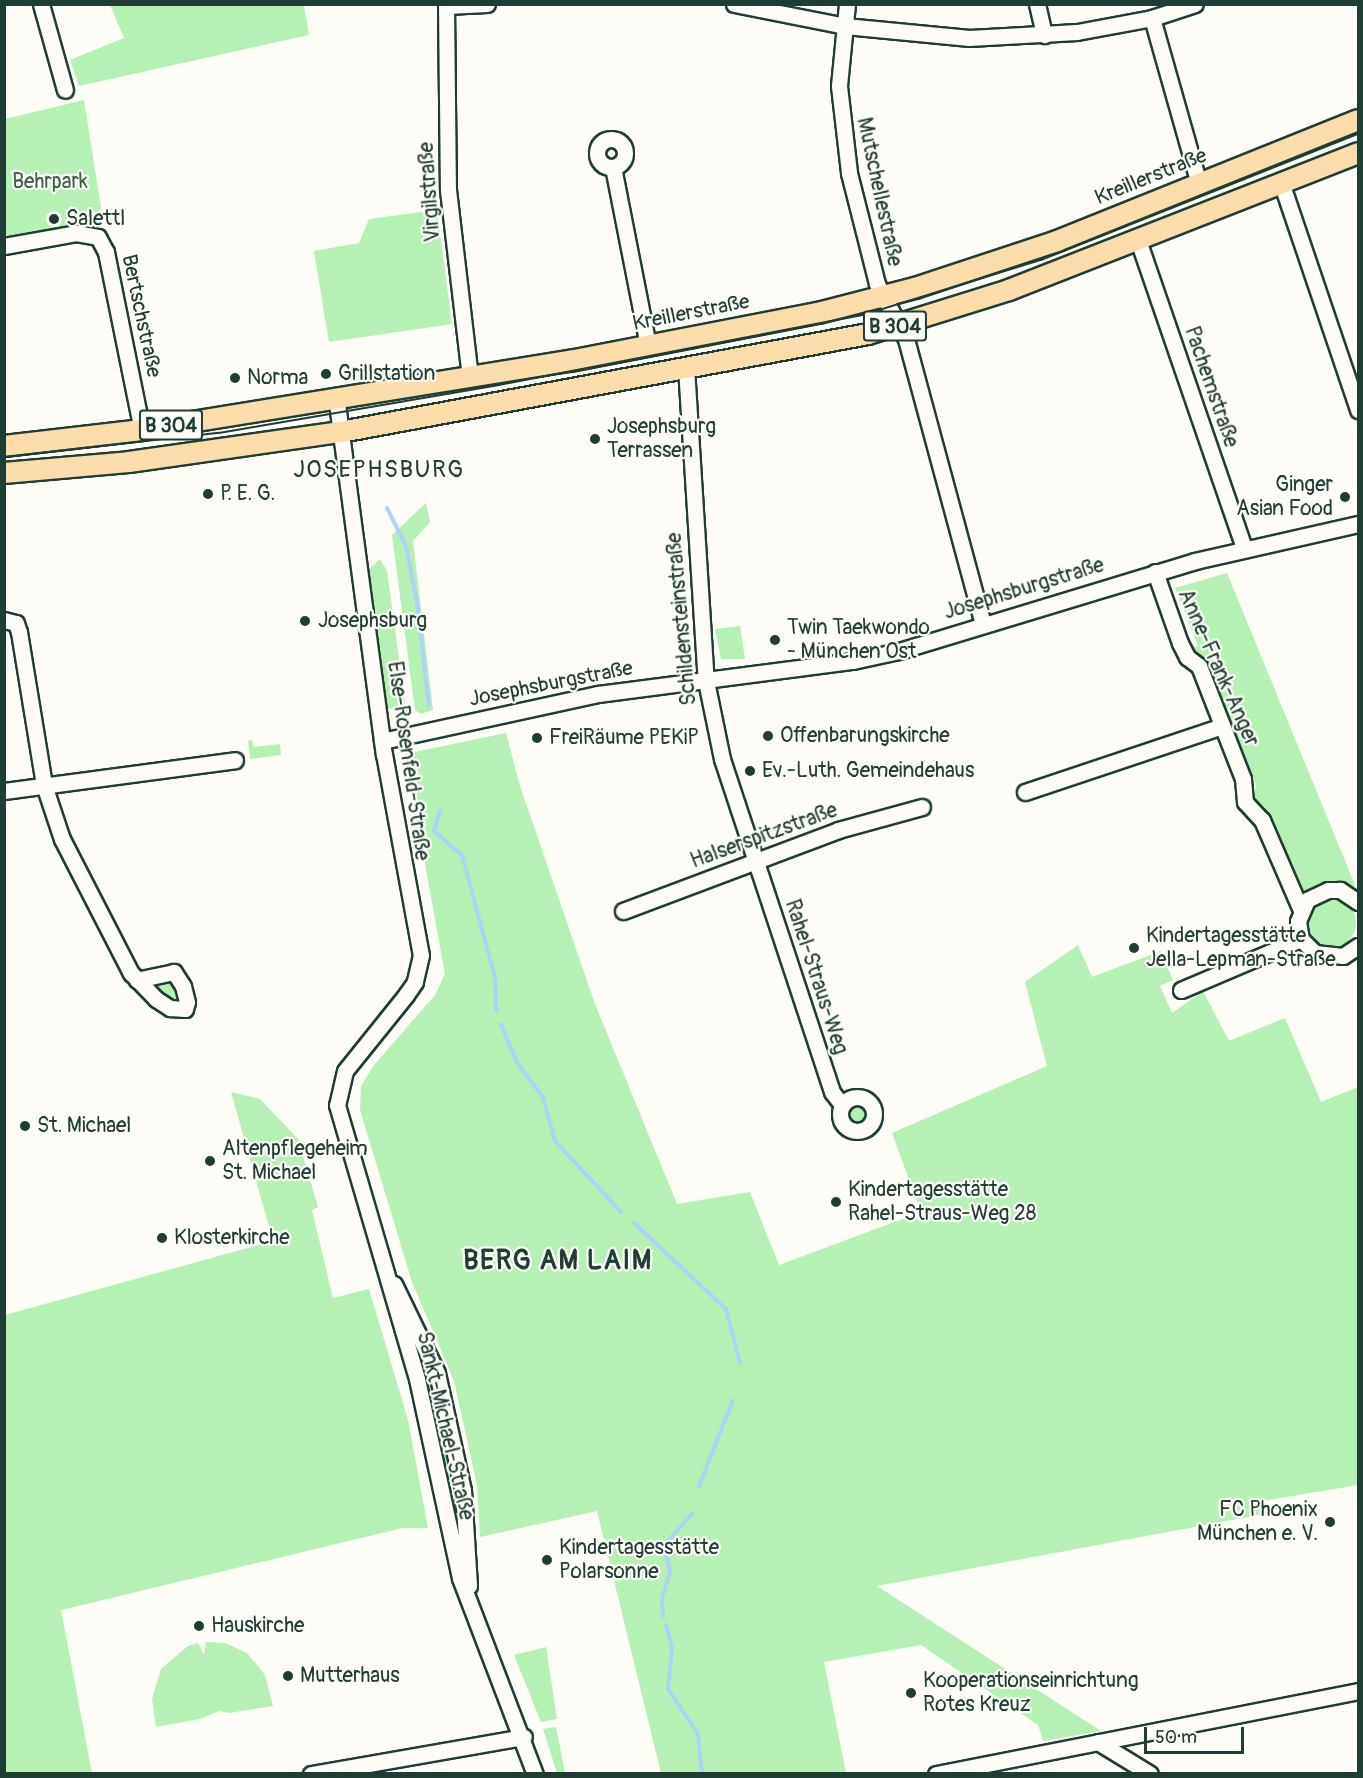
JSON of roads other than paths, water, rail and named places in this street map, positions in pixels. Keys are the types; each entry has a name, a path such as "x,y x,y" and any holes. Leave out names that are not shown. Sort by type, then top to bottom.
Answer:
{"main road":[{"name":"Kreillerstraße","path":"4,446 142,430 648,346 884,297 1057,241 1359,120"},
{"name":"B 304","path":"4,473 139,460 342,432 686,367 788,351 899,325 1009,290 1359,153"}],"street":[{"path":"41,4 65,90"},
{"path":"446,5 487,4"},
{"path":"734,4 845,26 969,38 1044,34 1152,18 1195,4"},
{"name":"Mutschellestraße","path":"847,4 839,86 841,119 860,219 884,297 906,339 983,624"},
{"path":"1037,4 1044,34"},
{"name":"Virgilstraße","path":"446,5 448,190 470,376"},
{"path":"1152,18 1199,184"},
{"path":"613,167 648,346"},
{"path":"1281,182 1359,410"},
{"name":"Bertschstraße","path":"4,246 76,233 98,237 106,252 142,430"},
{"name":"Pachemstraße","path":"1138,240 1244,548"},
{"name":"Schildensteinstraße","path":"686,367 706,681 722,759 755,860"},
{"name":"Else-Rosenfeld-Straße","path":"336,396 382,741 420,961 406,995 345,1071 337,1105"},
{"name":"Josephsburgstraße","path":"382,741 598,694 853,662 899,651 1155,572 1244,548 1359,524"},
{"name":"Anne-Frank-Anger","path":"1155,572 1180,644 1187,657 1199,666 1243,779 1245,802 1262,820 1301,910"},
{"path":"4,620 16,623 19,632 44,785 62,839 137,980"},
{"path":"1025,792 1221,726"},
{"path":"4,791 235,760"},
{"name":"Halserspitzstraße","path":"623,911 838,830 922,807"},
{"name":"Rahel-Straus-Weg","path":"755,860 833,1096 842,1106"},
{"path":"1301,939 1301,910 1307,900 1328,890 1340,890 1359,902"},
{"path":"1301,939 1324,957 1343,956 1359,946"},
{"path":"1181,990 1301,939"},
{"name":"Sankt-Michael-Straße","path":"337,1105 417,1379 451,1544 524,1737 535,1773"},
{"name":"Sankt-Michael-Straße","path":"382,1263 437,1373 463,1490 470,1597"},
{"path":"936,1773 957,1772 1359,1691"},
{"path":"311,1773 524,1737"},
{"path":"1098,1742 1150,1773"}],"waterway":[{"path":"387,508 406,546 417,602 429,706"},
{"path":"440,811 434,831 462,855 495,977 496,1011"},
{"path":"501,1024 517,1063 543,1097 555,1141 621,1212"},
{"path":"634,1223 726,1309 740,1363"},
{"path":"699,1486 733,1400"},
{"path":"663,1617 662,1598 670,1571 664,1545 693,1513"},
{"path":"666,1625 672,1648 668,1689 698,1734 702,1774"}],"tram line":[{"path":"4,457 219,433 499,385 863,315 1041,260 1358,134"}],"place":[{"name":"Salettl","path":"54,219"},
{"name":"Grillstation","path":"326,374"},
{"name":"Norma","path":"235,378"},
{"name":"Josephsburg Terrassen","path":"595,439"},
{"name":"P. E. G.","path":"208,494"},
{"name":"Ginger Asian Food","path":"1345,497"},
{"name":"Josephsburg","path":"305,621"},
{"name":"Twin Taekwondo - München Ost","path":"775,640"},
{"name":"Offenbarungskirche","path":"768,736"},
{"name":"FreiRäume PEKiP","path":"537,738"},
{"name":"Ev.-Luth. Gemeindehaus","path":"750,771"},
{"name":"Kindertagesstätte Jella-Lepman-Straße","path":"1134,948"},
{"name":"St. Michael","path":"25,1126"},
{"name":"Altenpflegeheim St. Michael","path":"210,1161"},
{"name":"Kindertagesstätte Rahel-Straus-Weg 28","path":"836,1202"},
{"name":"Klosterkirche","path":"162,1238"},
{"name":"FC Phoenix München e. V.","path":"1330,1522"},
{"name":"Kindertagesstätte Polarsonne","path":"547,1560"},
{"name":"Hauskirche","path":"199,1626"},
{"name":"Mutterhaus","path":"288,1676"},
{"name":"Kooperationseinrichtung Rotes Kreuz","path":"911,1693"}],"district":[{"name":"JOSEPHSBURG","path":"379,470"},
{"name":"BERG AM LAIM","path":"558,1261"}],"park label":[{"name":"Behrpark","path":"50,182"}]}
